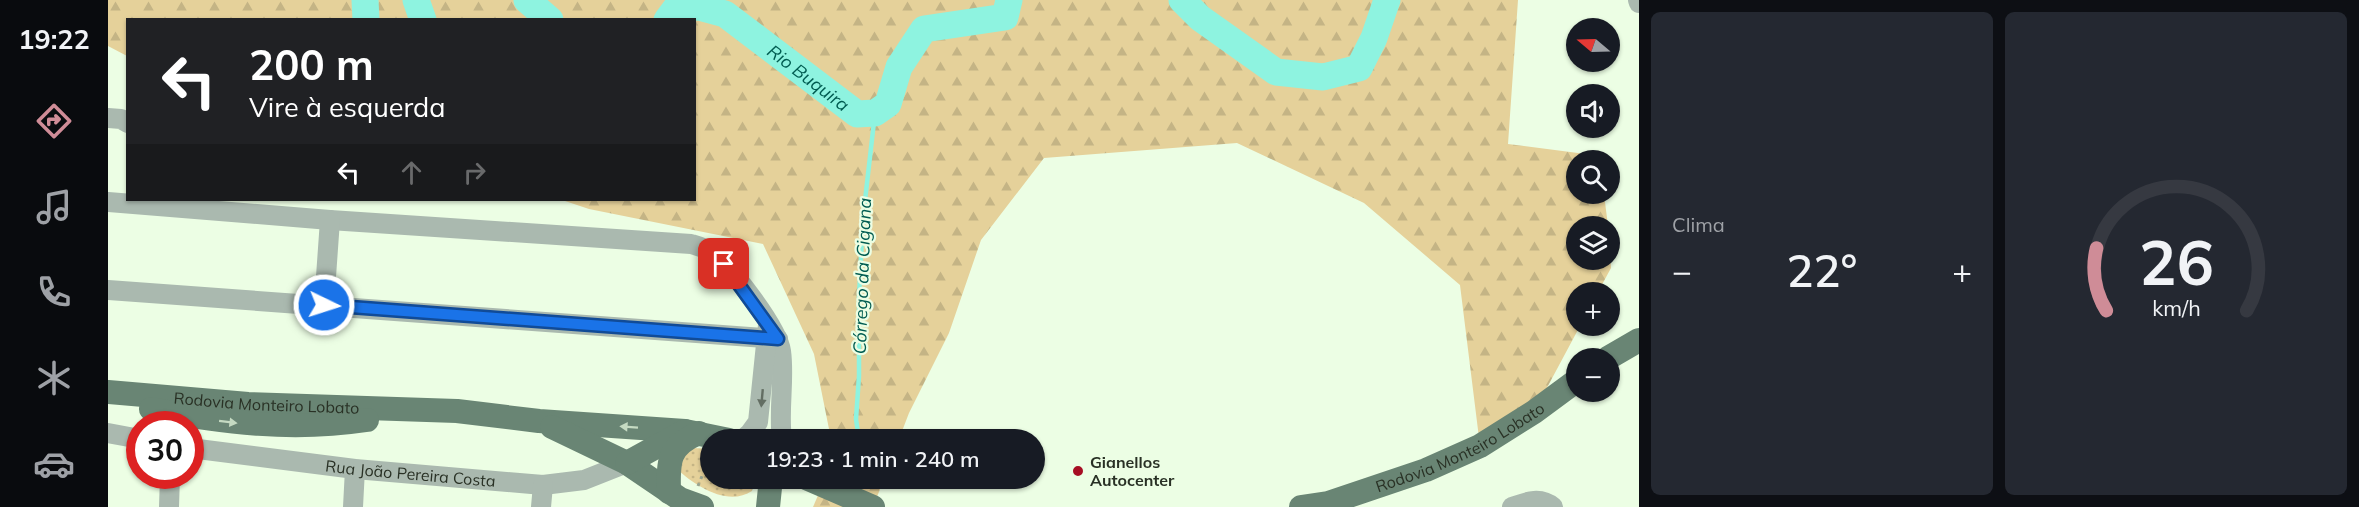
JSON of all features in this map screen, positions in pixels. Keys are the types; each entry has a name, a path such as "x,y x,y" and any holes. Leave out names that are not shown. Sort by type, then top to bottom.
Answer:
{"main road":[{"path":"1620,351 1639,340"},
{"name":"Rodovia Monteiro Lobato","path":"1301,507 1328,503 1426,470 1480,446 1534,412 1566,388"},
{"name":"Rodovia Monteiro Lobato","path":"108,392 248,404 466,412 698,439"},
{"name":"Rodovia Monteiro Lobato","path":"108,402 201,418 270,426 340,424 426,411"},
{"name":"Rodovia Monteiro Lobato","path":"539,421 627,463 669,492 696,506"},
{"path":"669,492 669,468 673,452 686,439 698,439"},
{"path":"627,463 698,439"},
{"path":"768,507 770,489"},
{"path":"831,489 873,507"}],"street":[{"path":"108,118 126,122"},
{"path":"108,202 140,202 330,220 691,244 711,251 724,264 771,333 782,359 781,429"},
{"path":"324,305 330,220"},
{"path":"108,290 771,333"},
{"path":"753,429 758,422 762,404 771,333"},
{"path":"108,433 126,436"},
{"name":"Rua João Pereira Costa","path":"204,449 355,469 543,486 584,480 627,463"},
{"path":"352,507 355,469"},
{"path":"541,507 543,486"},
{"path":"169,507 170,489"},
{"path":"1512,507 1540,500 1553,507"}],"path":[{"path":"696,506 698,439"}],"green space":[{"path":"108,0 1518,0 1508,144 1566,151 1566,204 1605,204 1607,216 1566,216 1566,270 1610,270 1603,282 1566,282 1566,336 1575,336 1568,348 1566,348 1566,352 1534,412 1480,446 1460,285 1364,203 1237,143 1044,158 981,240 949,333 903,429 829,429 814,354 763,244 589,209 565,201 696,201 696,18 126,18 126,55 108,46"},
{"path":"693,448 700,448 700,487 677,469 680,454"},
{"path":"704,489 752,489 743,495 733,497"},
{"path":"821,489 880,489 873,507 813,507"}],"waterway":[{"name":"Rio Buquira","path":"365,0 366,18"},
{"name":"Rio Buquira","path":"416,0 422,18"},
{"name":"Rio Buquira","path":"527,0 548,18"},
{"name":"Rio Buquira","path":"668,18 676,8 699,7 725,14 857,114 875,113 888,104 899,67 924,29 1005,17 1009,0"},
{"name":"Rio Buquira","path":"1182,0 1200,18 1276,72 1323,77 1359,68 1374,38 1387,0"},
{"name":"Córrego da Cigana","path":"857,429 859,297 863,218 875,113"}],"place":[{"name":"Gianellos Autocenter","path":"1078,471"}],"route":[{"path":"324,305 778,339 774,330 724,264"}]}
